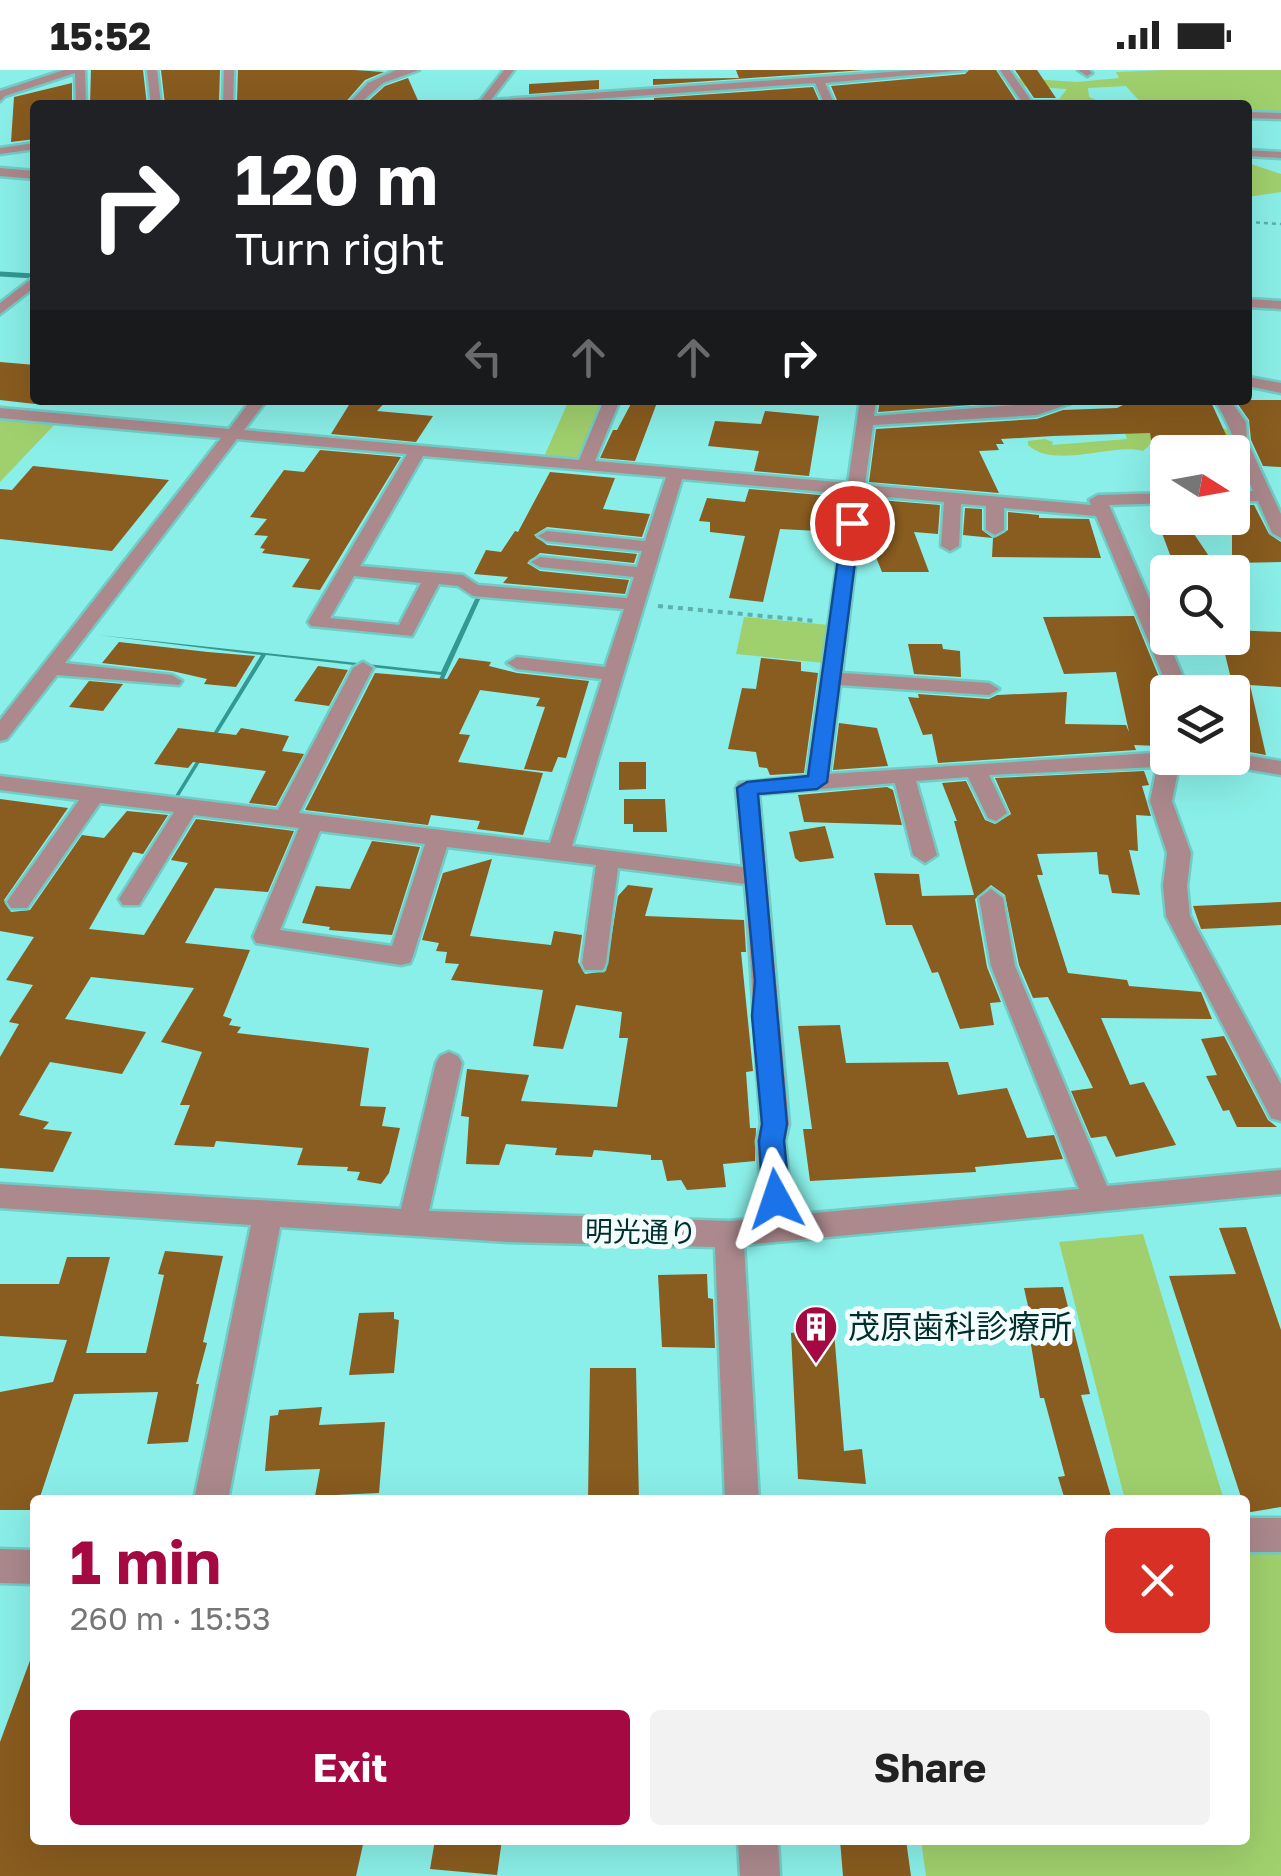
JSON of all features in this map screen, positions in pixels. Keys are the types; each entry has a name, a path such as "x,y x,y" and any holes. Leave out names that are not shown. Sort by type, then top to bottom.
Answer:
{"street":[{"path":"0,98 0,94 16,88 77,70 80,100"},
{"path":"152,70 155,100"},
{"path":"228,100 229,70"},
{"path":"357,100 381,78 395,71 414,70"},
{"path":"485,100 509,70"},
{"path":"516,100 692,84 820,82 960,70"},
{"path":"1005,70 1025,100"},
{"path":"820,82 828,100"},
{"path":"1252,115 1281,116"},
{"path":"1263,115 1281,127"},
{"path":"0,151 30,147"},
{"path":"1252,153 1281,155"},
{"path":"0,172 30,175"},
{"path":"0,310 30,284"},
{"path":"1252,303 1281,306"},
{"path":"1252,383 1281,388"},
{"path":"0,734 255,405"},
{"path":"585,466 610,405"},
{"path":"817,782 867,405"},
{"path":"865,421 1037,410 1044,405"},
{"path":"1226,405 1238,422 1238,441 1281,532"},
{"path":"0,413 1101,511"},
{"path":"417,451 318,622 405,632 433,578"},
{"path":"558,852 675,474"},
{"path":"1250,496 1264,496"},
{"path":"950,546 952,498"},
{"path":"1150,499 1098,500 1172,675"},
{"path":"995,530 996,502"},
{"path":"547,536 653,546"},
{"path":"540,562 644,573"},
{"path":"349,570 464,580 473,590 635,604"},
{"path":"517,663 613,674"},
{"path":"51,668 172,681"},
{"path":"285,819 364,668"},
{"path":"831,678 989,688"},
{"path":"779,1228 772,1141 775,1124 764,1016 766,981 747,788 975,769 1150,760"},
{"path":"1250,763 1281,768"},
{"path":"975,769 996,813"},
{"path":"904,775 925,855"},
{"path":"1171,775 1161,800 1179,853 1175,886 1178,916 1281,1110"},
{"path":"0,783 754,877"},
{"path":"19,902 94,795"},
{"path":"131,900 188,807"},
{"path":"312,823 265,937 401,956 438,837"},
{"path":"594,963 608,859"},
{"path":"991,898 1002,966 1098,1200"},
{"path":"412,1224 448,1063"},
{"name":"明光通り","path":"0,1196 412,1224 729,1234 1281,1182"},
{"path":"212,1495 268,1215"},
{"path":"729,1234 742,1495"},
{"path":"1250,1535 1281,1535"},
{"path":"0,1566 30,1567"},
{"path":"758,1845 760,1876"}],"path":[{"path":"1252,222 1281,224"},
{"path":"635,604 839,623"}],"green space":[{"path":"1281,70 1281,114 1252,113 1252,100 1139,100 1126,86 1088,88 1089,97 1096,100 1030,100 1059,99 1067,89 1020,86 1016,78 1077,82 1119,78 1116,72"},
{"path":"1252,164 1281,174 1281,192 1252,196"},
{"path":"567,405 604,405 580,462 543,459"},
{"path":"0,417 57,422 0,482"},
{"path":"1212,425 1232,435 1150,435 1150,445 1143,451 1069,456 1039,452 1028,445 1028,441 1045,439 1052,445 1127,439 1125,433"},
{"path":"744,617 830,625 824,663 736,654"},
{"path":"1143,1234 1222,1495 1124,1495 1059,1242"},
{"path":"1281,1542 1281,1876 926,1876 922,1845 1250,1845 1250,1543"}],"water":[{"path":"476,597 481,597 382,816 378,815 441,675 266,655 179,796 175,796 261,655 98,635 441,672"}],"building":[{"path":"91,70 143,70 146,100 90,100"},
{"path":"161,70 220,70 219,100 164,100"},
{"path":"238,70 384,72 365,80 347,100 237,100"},
{"path":"736,70 864,70 653,85 653,79 739,78"},
{"path":"969,70 996,70 1016,100 837,100 831,86 965,74"},
{"path":"1015,70 1037,70 1056,98 1034,98"},
{"path":"408,78 418,100 370,100 385,86"},
{"path":"599,80 599,89 529,94 529,84"},
{"path":"72,83 72,100 30,100 30,140 11,142 14,97"},
{"path":"813,87 819,100 654,100"},
{"path":"0,362 30,365 30,403 0,400"},
{"path":"1252,400 1281,400 1281,467 1263,466 1251,440 1249,420 1238,405 1252,405"},
{"path":"349,405 382,405 377,411 433,416 416,442 331,434"},
{"path":"630,405 656,405 635,461 600,458 613,430 617,430"},
{"path":"879,405 972,405 878,412"},
{"path":"1212,405 1226,435 1150,433 1001,439 1004,444 996,444 999,450 979,451 999,493 869,482 876,429 1037,419 1063,410"},
{"path":"765,411 819,416 809,476 754,471 759,451 708,446 715,421 761,424"},
{"path":"320,450 401,457 320,590 292,587 310,559 262,553 265,549 260,548 268,536 254,535 267,519 250,517 284,470 304,472"},
{"path":"33,466 169,480 112,551 0,539 0,489 12,490"},
{"path":"550,472 615,478 603,509 650,514 642,537 547,527 534,535 547,545 637,554 634,563 540,553 527,563 540,571 629,580 625,594 503,583 508,577 474,574 486,550 501,552 518,532"},
{"path":"749,489 843,497 838,532 780,529 763,602 729,598 745,536 710,532 710,522 699,521 707,498 745,502"},
{"path":"867,499 940,505 938,534 914,532 929,572 882,572 867,535 863,535"},
{"path":"1250,505 1254,505 1269,534 1281,542 1281,562 1250,563 1250,555 1232,555 1232,535 1250,535"},
{"path":"965,508 982,509 982,530 993,538 963,535"},
{"path":"1008,512 1039,518 1089,519 1101,558 992,557 993,538 1008,530"},
{"path":"1163,535 1195,535 1208,555 1170,555"},
{"path":"1134,616 1158,675 1150,675 1150,746 1134,745 1136,750 938,763 932,734 923,735 908,697 919,698 918,694 989,699 997,695 1067,692 1065,724 1126,725 1129,732 1116,672 1064,674 1043,617"},
{"path":"1250,631 1281,632 1281,687 1250,685 1250,675 1230,675 1225,655 1250,655"},
{"path":"119,642 255,656 236,687 204,684 207,679 172,671 102,663"},
{"path":"908,644 942,644 943,649 960,651 961,677 914,674"},
{"path":"459,658 491,662 489,666 517,673 589,681 566,758 558,757 552,772 524,769 545,707 536,706 540,698 480,690 459,734 470,735 458,762 543,773 523,835 477,829 480,821 431,815 428,825 305,810 375,673 447,679"},
{"path":"761,658 801,662 801,671 818,673 804,773 770,775 767,768 759,767 756,752 728,749 742,688 756,689"},
{"path":"318,666 348,670 329,706 294,701"},
{"path":"89,681 123,684 103,711 69,707"},
{"path":"1250,685 1266,755 1250,752"},
{"path":"839,723 877,728 888,766 833,770"},
{"path":"178,728 236,735 241,728 289,736 282,751 304,754 276,806 249,803 266,771 193,762 188,768 154,764"},
{"path":"619,762 646,762 646,789 619,790"},
{"path":"1144,771 1149,785 1142,786 1151,816 1136,815 1138,851 1129,850 1140,895 1112,893 1108,875 1099,874 1097,852 1037,854 1043,875 1037,875 1068,973 1127,980 1129,986 1201,992 1212,1019 1101,1018 1130,1085 1144,1082 1176,1145 1116,1157 1106,1136 1091,1138 1071,1091 1093,1088 1048,997 1033,998 1019,965 1005,895 991,885 975,899 987,967 1001,1002 990,1003 994,1025 960,1029 938,972 932,973 912,925 886,925 874,873 919,874 922,896 974,895 957,821 942,783 966,781 985,820 995,824 1011,814 995,778"},
{"path":"887,787 893,790 902,825 804,822 798,795"},
{"path":"0,799 68,808 4,900 11,912 30,910 82,835 104,838 127,811 168,815 143,854 133,852 89,929 144,935 188,863 171,860 196,819 294,831 268,892 215,888 185,943 250,950 223,1016 232,1019 229,1025 241,1027 237,1033 369,1048 360,1106 386,1107 382,1126 400,1128 389,1173 381,1184 357,1180 360,1172 347,1171 348,1167 297,1165 303,1148 216,1141 214,1147 174,1145 190,1105 180,1105 202,1052 161,1042 194,988 91,977 65,1019 146,1032 122,1074 50,1062 19,1115 49,1122 43,1129 72,1132 53,1172 0,1168 0,1057 19,1024 9,1022 33,985 6,980 34,937 0,931"},
{"path":"624,799 665,799 667,832 633,832 633,824 624,824"},
{"path":"825,826 834,858 800,862 795,858 789,832"},
{"path":"372,841 420,847 392,935 329,930 330,927 302,923 316,886 350,889"},
{"path":"492,859 470,936 551,945 554,931 582,935 578,962 585,974 606,971 618,896 628,885 653,888 645,916 744,920 746,952 741,952 753,1071 746,1072 750,1128 756,1128 755,1161 723,1164 726,1187 687,1190 681,1180 667,1181 662,1160 651,1160 651,1155 594,1150 592,1157 555,1155 557,1148 506,1144 499,1165 466,1164 469,1117 461,1116 467,1069 529,1075 521,1101 617,1107 628,1038 619,1038 622,1012 576,1005 563,1049 533,1046 543,990 451,980 459,964 445,963 447,952 436,951 439,943 422,940 443,873"},
{"path":"1281,902 1281,925 1201,929 1193,906"},
{"path":"840,1025 846,1063 948,1062 958,1095 1007,1088 1027,1138 1054,1135 1063,1159 975,1167 976,1172 810,1181 803,1129 812,1129 798,1026"},
{"path":"1224,1036 1268,1120 1277,1127 1237,1127 1229,1110 1223,1111 1206,1076 1217,1075 1201,1039"},
{"path":"1246,1227 1281,1330 1281,1507 1250,1512 1250,1495 1240,1495 1169,1276 1236,1274 1219,1228"},
{"path":"165,1251 223,1256 203,1342 207,1343 196,1384 188,1442 147,1444 158,1392 74,1394 41,1495 30,1495 30,1510 0,1510 0,1392 53,1382 67,1340 0,1336 0,1284 59,1284 67,1257 110,1257 86,1353 146,1353 164,1275 158,1274"},
{"path":"707,1274 708,1298 713,1299 715,1348 662,1347 658,1275"},
{"path":"1063,1287 1090,1394 1081,1395 1111,1495 1063,1495 1058,1477 1065,1476 1044,1398 1040,1398 1029,1333 1034,1333 1024,1288"},
{"path":"394,1312 394,1319 399,1320 394,1373 349,1375 359,1313"},
{"path":"828,1329 834,1332 844,1451 862,1449 866,1484 798,1479 791,1333"},
{"path":"590,1368 636,1368 639,1495 588,1495"},
{"path":"322,1407 319,1425 385,1422 379,1493 315,1495 320,1469 265,1471 270,1416 278,1415 279,1410"},
{"path":"30,1660 30,1845 363,1845 356,1876 0,1876 0,1742"},
{"path":"434,1845 501,1845 497,1875 430,1869"},
{"path":"840,1845 907,1845 911,1876 843,1876"}],"waterway":[{"path":"0,274 30,276"}],"place":[{"name":"茂原歯科診療所","path":"816,1365"}],"route":[{"path":"776,1199 772,1141 775,1124 764,1016 766,981 747,788 817,782 852,523"}]}
